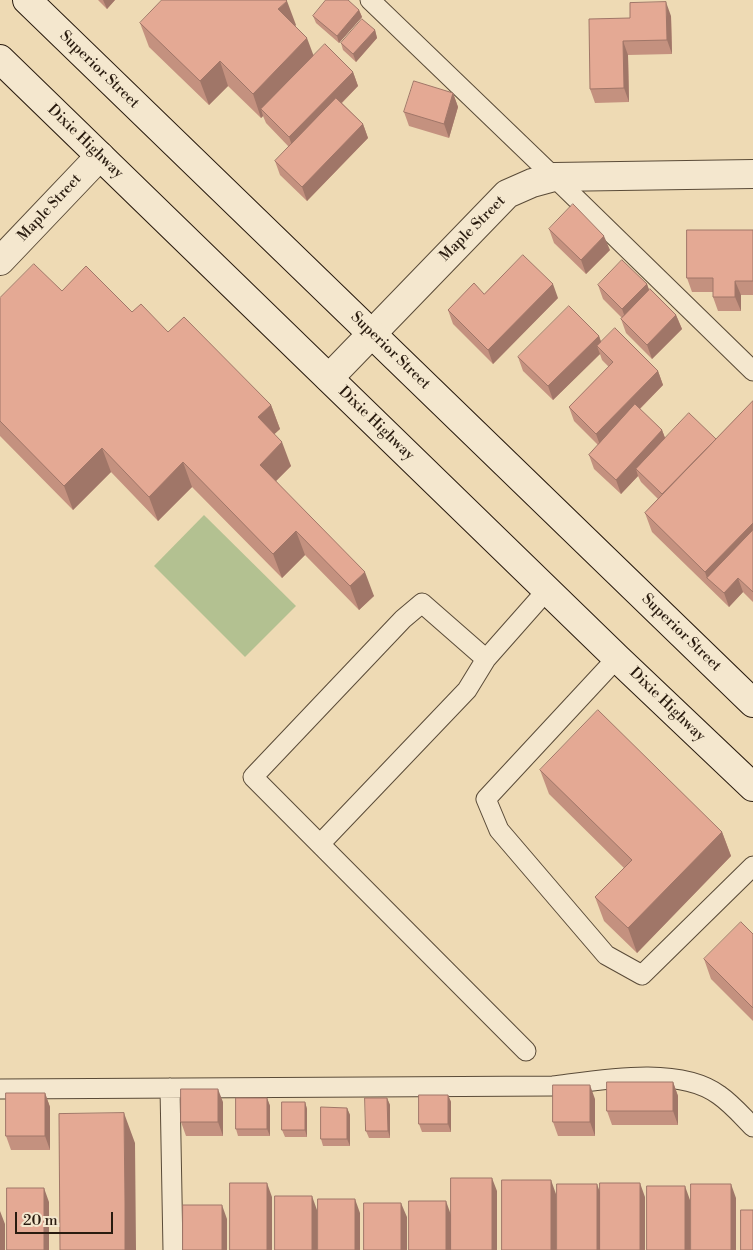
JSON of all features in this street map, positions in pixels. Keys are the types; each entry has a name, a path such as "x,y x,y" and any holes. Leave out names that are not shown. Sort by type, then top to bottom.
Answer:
{"main road":[{"name":"Superior Street","path":"28,0 753,703"},
{"name":"Dixie Highway","path":"0,60 617,658 753,787"},
{"name":"Maple Street","path":"0,261 100,156"},
{"name":"Maple Street","path":"328,378 507,194 554,176 753,174"}],"lane":[{"path":"370,0 554,176 753,371"},
{"path":"320,844 467,690 486,659 547,590"},
{"path":"486,659 422,603 403,619 253,777 526,1051"},
{"path":"617,658 486,799 499,830 606,955 642,975 753,866"},
{"path":"0,1089 553,1086 604,1079 673,1077 718,1094 753,1127"},
{"path":"170,1088 173,1250"}],"green space":[{"path":"204,515 296,606 245,657 154,566"}],"building":[{"path":"162,0 286,0 278,9 307,38 253,94 220,61 200,81 140,23"},
{"path":"326,0 348,0 359,10 337,36 313,16"},
{"path":"666,2 667,40 623,41 624,88 590,89 589,19 630,18 630,3"},
{"path":"362,19 375,30 353,54 341,43"},
{"path":"325,44 353,72 289,137 261,109"},
{"path":"414,81 453,93 444,124 404,112"},
{"path":"336,98 363,124 302,187 275,161"},
{"path":"573,204 604,236 581,260 549,229"},
{"path":"687,230 753,230 753,281 735,281 735,297 713,297 713,278 687,278"},
{"path":"523,255 553,284 488,350 448,310 474,283 484,294"},
{"path":"622,260 647,284 622,309 598,285"},
{"path":"34,264 62,291 86,266 132,312 141,304 168,332 184,317 271,405 258,417 282,442 260,465 365,572 350,586 296,531 273,554 183,462 149,497 102,448 64,486 0,421 0,298"},
{"path":"650,289 676,315 647,345 621,319"},
{"path":"569,306 599,336 548,386 518,357"},
{"path":"615,328 658,371 596,434 569,407 613,362 597,346"},
{"path":"753,401 753,523 705,572 645,513"},
{"path":"635,404 662,430 616,480 589,455"},
{"path":"689,413 716,439 662,494 636,469"},
{"path":"753,530 753,592 738,578 724,593 707,578"},
{"path":"598,710 722,832 628,928 595,897 632,860 540,770"},
{"path":"741,922 753,934 753,1008 704,959"},
{"path":"607,1082 673,1082 673,1111 607,1111"},
{"path":"553,1085 590,1085 590,1122 553,1122"},
{"path":"181,1089 218,1089 218,1122 181,1122"},
{"path":"6,1093 45,1093 45,1136 6,1136"},
{"path":"419,1095 448,1095 448,1124 419,1124"},
{"path":"236,1098 267,1098 267,1129 236,1129"},
{"path":"365,1098 387,1098 388,1131 366,1131"},
{"path":"282,1102 305,1102 305,1130 282,1130"},
{"path":"321,1107 347,1108 347,1139 321,1139"},
{"path":"124,1113 125,1250 60,1250 59,1114"},
{"path":"451,1178 492,1178 492,1250 451,1250"},
{"path":"502,1180 551,1180 551,1250 502,1250"},
{"path":"230,1183 267,1183 267,1250 230,1250"},
{"path":"600,1183 640,1183 640,1250 600,1250"},
{"path":"557,1184 597,1184 597,1250 557,1250"},
{"path":"691,1184 731,1184 731,1250 691,1250"},
{"path":"647,1186 685,1186 685,1250 647,1250"},
{"path":"7,1188 44,1188 44,1250 7,1250"},
{"path":"275,1196 312,1196 312,1250 275,1250"},
{"path":"318,1199 355,1199 355,1250 318,1250"},
{"path":"409,1201 446,1201 446,1250 409,1250"},
{"path":"364,1203 401,1203 401,1250 364,1250"},
{"path":"183,1205 222,1205 222,1250 183,1250"},
{"path":"741,1210 753,1210 753,1250 741,1250"}]}
